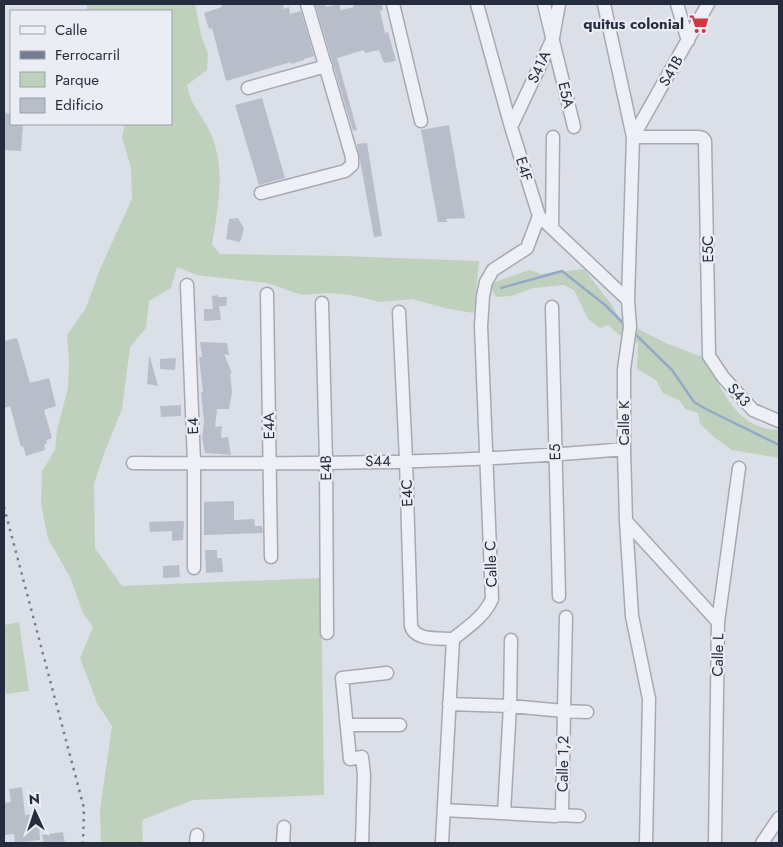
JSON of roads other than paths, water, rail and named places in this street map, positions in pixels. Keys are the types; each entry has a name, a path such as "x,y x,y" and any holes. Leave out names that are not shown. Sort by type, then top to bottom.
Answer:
{"street":[{"path":"261,193 345,171 352,165 352,157 307,4"},
{"path":"392,4 421,122"},
{"name":"E4F","path":"476,4 539,216 628,300"},
{"name":"E5A","path":"544,4 574,127"},
{"name":"S41A","path":"511,127 553,38 560,4"},
{"name":"Calle K","path":"604,4 633,137 628,300 630,327 624,369 624,449 632,616 649,699 646,843"},
{"path":"677,4 688,41"},
{"name":"S41B","path":"633,137 708,4"},
{"path":"248,88 326,66"},
{"path":"552,228 553,137"},
{"name":"E5C","path":"633,137 699,137 705,141 710,356"},
{"name":"Calle C","path":"453,639 481,616 492,599 481,326 482,296 486,282 493,270 526,248 539,216"},
{"name":"E4","path":"187,285 194,464 194,568"},
{"name":"E4A","path":"267,294 271,557"},
{"name":"E4B","path":"322,303 326,462 327,633"},
{"name":"E5","path":"552,307 559,596"},
{"name":"E4C","path":"399,312 411,626 413,632 418,636 453,639"},
{"name":"S43","path":"710,356 723,377 753,410 779,421"},
{"name":"S44","path":"133,463 270,463 486,458 555,456 624,449"},
{"name":"Calle L","path":"715,843 718,622 739,468"},
{"path":"626,521 718,622"},
{"name":"Calle 1,2","path":"560,815 562,811 566,617"},
{"path":"442,843 453,639"},
{"path":"504,813 510,706 511,640"},
{"path":"362,843 364,775 362,757 350,759 342,678 386,673"},
{"path":"449,704 510,706 564,712 587,712"},
{"path":"347,725 400,725"},
{"path":"444,810 579,816"},
{"path":"762,843 779,818"},
{"path":"283,843 284,827"}],"waterway":[{"path":"501,288 562,271 605,305 625,325"},
{"path":"633,332 672,370 694,402 779,445"}],"railway":[{"path":"4,507 84,808 83,843"}],"place":[{"name":"quitus colonial","path":"699,24"}]}
